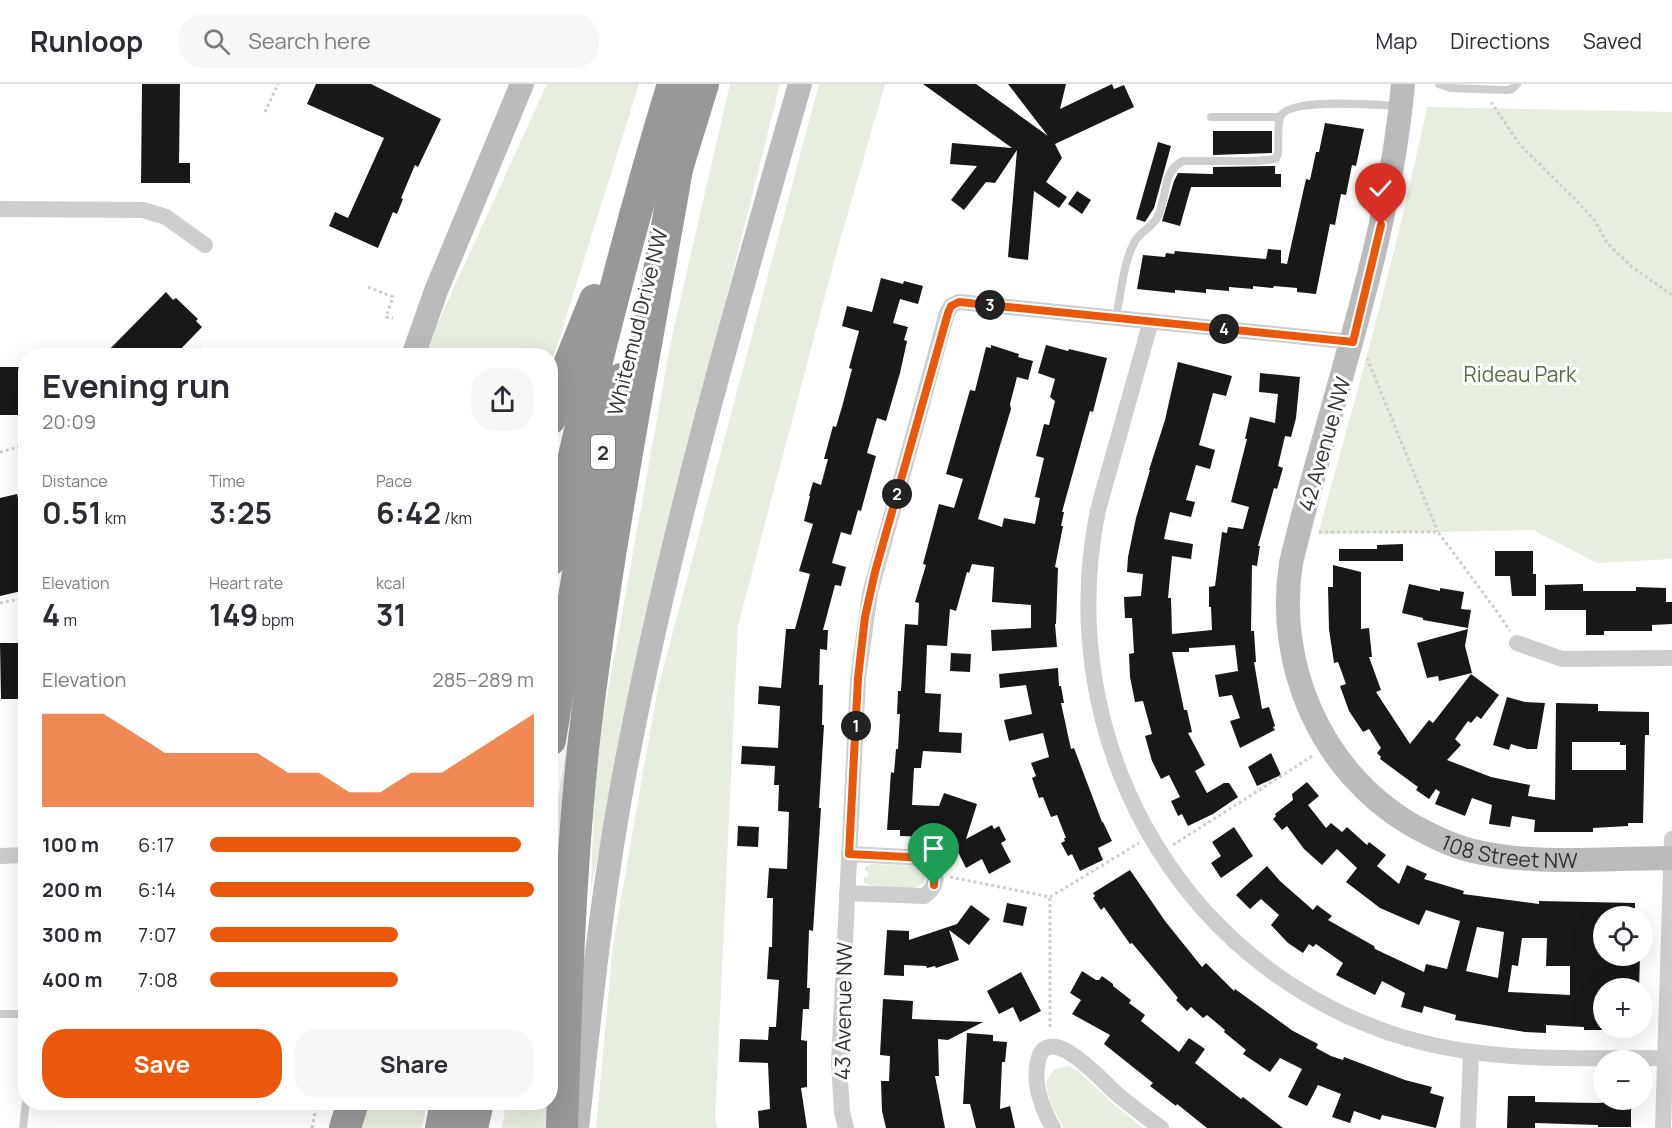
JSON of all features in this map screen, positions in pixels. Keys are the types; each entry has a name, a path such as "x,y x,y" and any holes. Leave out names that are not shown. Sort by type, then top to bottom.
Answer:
{"highway":[{"name":"Whitemud Drive NW","path":"558,692 587,520 629,346 662,168 672,84"},
{"name":"Whitemud Drive NW","path":"558,526 601,341 662,168 703,84"},
{"path":"558,392 662,168"},
{"path":"562,1128 570,888 584,740 662,168"},
{"path":"345,1128 351,1110"},
{"path":"441,1128 444,1110"},
{"path":"472,1128 475,1110"}],"street":[{"path":"415,348 436,291 522,84"},
{"path":"577,1128 600,919 623,778 640,692 675,538 800,84"},
{"name":"42 Avenue NW","path":"1364,789 1347,772 1322,736 1309,708 1295,664 1288,617 1288,598 1291,563 1299,531 1358,347 1385,207 1402,95"},
{"path":"0,209 143,210 166,217 205,245"},
{"name":"43 Avenue NW","path":"846,1128 839,1063 858,678 870,592 948,313 951,306 959,302 1116,318"},
{"path":"1116,318 1358,347"},
{"path":"1151,321 1098,510 1092,541 1089,577 1091,654 1097,694 1119,773 1145,840 1223,930 1265,967 1331,1008 1356,1019 1396,1035 1471,1053 1512,1058 1665,1058"},
{"path":"1517,643 1562,659 1672,658"},
{"name":"108 Street NW","path":"1364,789 1400,818 1425,832 1470,850 1492,855 1530,859 1672,852"},
{"path":"1663,1128 1672,852"},
{"path":"847,893 924,896 930,892 936,876 935,868 926,858 849,854"},
{"path":"0,856 18,855"},
{"path":"1053,1128 1040,1097 1036,1077 1038,1059 1044,1050 1052,1046 1066,1050 1081,1059 1118,1094 1161,1128"},
{"path":"1468,1128 1471,1053"},
{"path":"335,1128 337,1110"}],"lane":[{"path":"1439,84 1450,88 1506,90 1512,89 1517,84"},
{"path":"1116,318 1128,259 1135,241 1143,230 1157,218 1173,168 1183,160 1276,159 1280,117 1285,111 1315,104 1402,95"},
{"path":"1211,117 1280,117"},
{"path":"0,1014 18,1014"},
{"path":"23,1128 25,1110"}],"path":[{"path":"265,112 278,84"},
{"path":"1491,102 1520,145 1595,221 1607,243 1632,267 1672,295"},
{"path":"368,287 393,297 386,317 393,318"},
{"path":"1358,347 1438,532 1498,613 1517,643"},
{"path":"0,452 18,447"},
{"path":"1299,531 1438,532"},
{"path":"0,603 18,600"},
{"path":"1172,846 1316,754"},
{"path":"945,876 1050,897 1145,840"},
{"path":"1050,897 1050,1027"},
{"path":"312,1128 315,1110"}],"green space":[{"path":"547,84 639,84 556,348 429,348 435,329"},
{"path":"730,84 780,84 665,542 591,889 595,764 671,341"},
{"path":"819,84 885,84 835,258 738,625 715,1120 718,1128 596,1128 613,945 657,692"},
{"name":"Rideau Park","path":"1427,107 1672,112 1672,559 1597,563 1533,530 1318,534 1390,268"},
{"path":"569,732 558,988 558,799"},
{"path":"872,864 920,866 926,872 926,880 921,885 905,888 869,885 864,882 864,877 868,877 865,867"},
{"path":"1068,1066 1077,1070 1143,1128 1064,1128 1050,1100 1046,1081 1054,1070"},
{"path":"367,1110 426,1110 422,1128 361,1128"},
{"path":"505,1110 553,1110 552,1128 502,1128"}],"building":[{"path":"142,84 180,84 179,163 190,163 190,183 141,183"},
{"path":"316,84 371,84 441,119 418,167 415,165 397,214 393,212 378,248 329,226 335,212 348,218 384,138 307,104"},
{"path":"923,84 976,84 1048,136 1008,84 1066,84 1060,109 1112,84 1114,89 1124,85 1134,107 1055,144 1062,158 1046,182 1067,197 1059,208 1034,191 1028,260 1008,257 1017,150 995,183 986,182 964,210 951,200 977,166 950,164 952,143 1012,148"},
{"path":"1325,123 1364,129 1356,166 1352,165 1346,195 1341,194 1335,225 1330,224 1316,294 1297,292 1297,288 1274,286 1273,288 1253,286 1253,289 1229,287 1229,291 1206,289 1206,293 1137,289 1143,255 1165,257 1166,253 1174,254 1175,251 1266,259 1268,249 1281,250 1281,263 1287,264 1306,179 1310,180"},
{"path":"1213,131 1272,131 1272,153 1213,155"},
{"path":"1158,142 1171,146 1154,208 1145,222 1136,219"},
{"path":"1275,166 1275,174 1281,174 1281,187 1191,187 1180,226 1162,221 1178,173 1213,174 1213,167"},
{"path":"1077,191 1091,200 1082,214 1068,204"},
{"path":"881,278 923,286 918,304 900,299 893,323 908,327 900,373 886,421 877,418 867,453 876,456 861,511 858,510 851,535 841,532 832,563 846,567 841,586 835,585 823,630 828,630 827,650 820,649 819,685 823,685 822,725 824,725 819,808 821,808 813,931 809,930 807,988 810,988 809,1009 803,1009 801,1040 807,1041 807,1087 801,1088 807,1128 759,1128 758,1111 770,1109 768,1063 739,1062 740,1039 768,1040 769,1027 776,1027 779,980 767,979 769,947 772,947 773,898 767,898 769,868 787,869 789,812 778,811 779,785 774,785 775,766 741,764 742,746 778,748 780,706 758,704 759,686 781,688 786,629 795,629 810,574 799,571 813,524 804,521 809,496 813,482 821,485 828,459 824,459 833,426 836,427 842,407 859,331 842,326 847,306 872,312"},
{"path":"166,292 173,300 176,298 198,319 196,321 202,327 182,348 111,348"},
{"path":"991,345 1033,361 1028,380 1017,377 1010,404 1011,409 978,519 1002,527 1004,518 1035,524 1040,498 1035,497 1044,458 1036,456 1044,424 1049,425 1055,401 1050,397 1055,379 1038,373 1046,345 1107,358 1062,512 1064,512 1061,526 1063,526 1055,567 1058,568 1055,624 1057,647 992,651 991,630 1031,628 1031,605 992,602 994,567 972,564 969,573 967,572 956,611 950,609 947,646 927,645 925,693 941,694 939,732 962,733 961,753 923,751 921,768 914,768 912,805 939,806 944,793 977,804 966,839 992,825 994,829 999,826 1006,840 1001,843 1011,862 989,874 982,859 966,868 954,844 933,837 900,836 900,830 887,830 891,772 894,773 896,749 898,749 900,714 897,714 898,691 901,691 905,624 918,625 919,603 915,602 926,565 923,564 939,504 954,508 963,479 946,474 970,390 975,391 986,347 991,348"},
{"path":"1178,362 1232,376 1226,396 1213,393 1199,445 1215,450 1210,469 1196,465 1186,500 1195,502 1191,517 1170,512 1164,539 1193,544 1191,559 1172,556 1168,598 1171,598 1172,634 1212,630 1209,587 1215,586 1222,532 1227,533 1228,527 1243,529 1249,507 1231,502 1247,439 1245,439 1250,417 1275,423 1278,394 1259,392 1260,373 1300,377 1296,418 1291,437 1285,436 1278,466 1283,468 1277,489 1274,488 1258,546 1260,546 1257,566 1252,565 1251,631 1254,631 1256,662 1254,662 1262,709 1269,707 1275,730 1240,748 1230,721 1240,718 1232,695 1219,697 1215,675 1238,671 1235,645 1189,648 1189,652 1172,652 1184,710 1187,710 1192,732 1188,733 1205,765 1195,771 1207,793 1224,783 1229,783 1238,797 1213,814 1188,826 1182,814 1178,816 1171,801 1180,797 1169,775 1161,779 1152,761 1145,736 1152,734 1143,701 1135,702 1130,677 1129,654 1134,653 1132,618 1125,618 1124,597 1141,596 1143,574 1127,572 1128,557 1136,518 1165,420"},
{"path":"0,367 18,367 18,415 0,415"},
{"path":"17,494 18,498 18,592 0,596 0,498"},
{"path":"1403,544 1403,561 1339,561 1339,549 1377,549 1377,545"},
{"path":"1495,551 1533,551 1536,596 1512,596 1510,576 1495,576"},
{"path":"1333,565 1361,572 1361,629 1369,628 1372,657 1369,657 1381,690 1376,692 1410,744 1429,720 1433,723 1471,674 1499,695 1481,719 1477,716 1471,723 1468,721 1455,739 1461,745 1447,760 1491,777 1530,785 1528,796 1555,800 1556,703 1598,704 1598,711 1649,712 1649,735 1645,735 1643,823 1593,828 1593,832 1534,832 1535,820 1512,816 1510,827 1489,824 1492,805 1472,798 1465,816 1435,804 1440,792 1436,789 1429,799 1416,790 1418,787 1380,759 1377,753 1381,748 1369,729 1363,732 1349,711 1340,686 1346,684 1338,662 1334,663 1329,629 1328,587 1333,587","holes":["1572,742 1620,742 1620,745 1626,745 1626,770 1572,770"]},
{"path":"1409,584 1440,591 1440,588 1464,592 1461,609 1471,610 1468,628 1423,620 1423,618 1402,613"},
{"path":"1583,584 1583,591 1636,591 1636,587 1666,588 1666,602 1672,602 1672,624 1652,625 1652,631 1604,631 1604,635 1586,635 1586,610 1545,610 1545,585"},
{"path":"1468,629 1465,646 1472,673 1439,681 1438,676 1427,678 1417,643"},
{"path":"0,643 18,643 18,699 1,699"},
{"path":"951,653 971,654 970,672 950,671"},
{"path":"1058,668 1059,686 1061,686 1064,703 1061,703 1071,749 1074,748 1102,822 1112,841 1098,848 1103,860 1080,871 1072,854 1068,856 1061,843 1066,838 1057,815 1051,817 1043,797 1039,798 1032,778 1036,776 1031,763 1049,757 1043,733 1009,741 1004,720 1032,714 1026,685 1000,688 999,674"},
{"path":"1507,697 1525,702 1545,703 1537,749 1527,749 1511,744 1509,750 1493,745"},
{"path":"1271,753 1281,775 1257,786 1248,767"},
{"path":"1307,782 1319,796 1308,805 1326,828 1331,823 1342,832 1347,827 1367,845 1369,842 1386,855 1377,866 1399,884 1407,865 1427,874 1424,879 1464,891 1463,894 1539,904 1539,901 1635,903 1635,906 1593,906 1593,966 1640,966 1639,978 1593,978 1593,1030 1584,1030 1584,1027 1546,1025 1546,1033 1525,1032 1455,1020 1456,1015 1424,1006 1422,1013 1401,1007 1405,993 1382,981 1375,995 1336,975 1343,963 1316,944 1313,947 1309,944 1303,953 1288,943 1271,925 1279,915 1261,899 1250,909 1236,895 1267,866 1280,881 1313,910 1317,905 1332,916 1328,920 1374,946 1375,949 1424,972 1426,964 1447,969 1460,921 1426,910 1419,925 1380,908 1346,882 1357,868 1337,849 1322,865 1304,849 1287,826 1282,830 1273,819 1275,814 1293,800 1292,794","holes":["1477,927 1504,932 1498,978 1466,971","1522,938 1547,938 1546,966 1570,966 1570,995 1508,992 1512,965 1518,966"]},
{"path":"738,826 759,827 758,847 737,846"},
{"path":"1234,827 1253,856 1221,878 1211,863 1221,856 1212,842"},
{"path":"1130,870 1165,921 1202,967 1206,963 1234,991 1235,989 1293,1031 1318,1044 1316,1048 1331,1056 1343,1060 1344,1057 1405,1080 1432,1087 1430,1093 1444,1097 1436,1128 1382,1115 1380,1120 1354,1111 1350,1123 1332,1117 1341,1094 1318,1085 1307,1106 1288,1097 1302,1069 1280,1058 1270,1072 1243,1054 1246,1050 1207,1015 1203,1018 1191,1007 1187,1011 1132,943 1130,944 1104,907 1101,910 1093,898 1095,896 1093,893"},
{"path":"1007,903 1027,907 1023,926 1003,922"},
{"path":"971,905 990,919 969,945 949,930 959,960 936,968 935,966 927,968 926,966 904,965 904,976 884,975 887,930 909,931 909,940 957,924"},
{"path":"1082,971 1096,980 1102,976 1113,984 1131,1000 1129,1003 1145,1015 1141,1021 1179,1052 1189,1038 1205,1049 1195,1063 1283,1128 1207,1128 1150,1086 1153,1083 1104,1044 1110,1035 1072,1014 1081,1000 1070,993"},
{"path":"1021,972 1041,1011 1020,1022 1013,1007 999,1014 987,991"},
{"path":"883,999 913,1001 912,1019 983,1022 948,1040 938,1039 939,1076 935,1076 945,1128 886,1128 882,1111 881,1081 889,1081 890,1056 880,1055"},
{"path":"967,1033 993,1035 993,1041 1007,1042 1005,1062 1002,1062 1000,1109 1010,1106 1015,1128 976,1128 970,1104 963,1104"},
{"path":"1508,1096 1535,1096 1535,1102 1593,1103 1593,1110 1631,1110 1631,1127 1535,1123 1535,1128 1507,1128"}],"route":[{"path":"934,885 935,868 926,858 849,854 858,678 865,617 875,572 951,306 959,302 1353,342 1381,225"}]}
